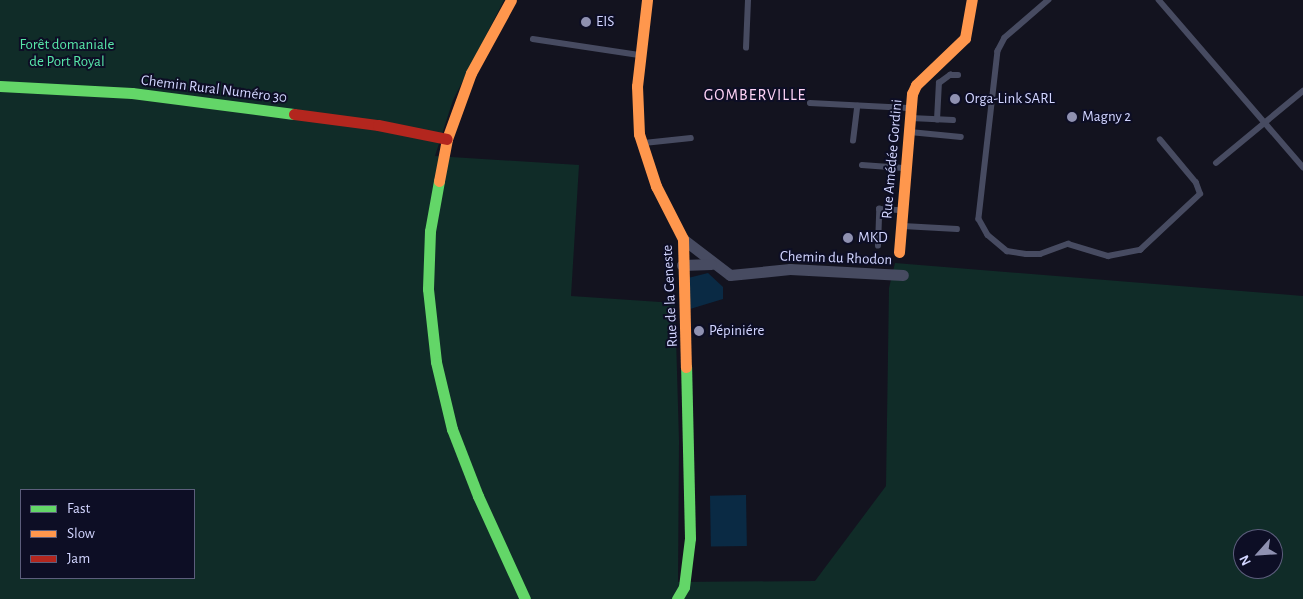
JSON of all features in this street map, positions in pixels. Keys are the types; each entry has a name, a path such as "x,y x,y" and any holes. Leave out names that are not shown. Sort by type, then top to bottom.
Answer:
{"street":[{"path":"511,0 471,73 447,139 434,201 428,258 430,321 443,396 462,458 525,599"},
{"name":"Rue de la Geneste","path":"647,0 637,109 642,143 656,186 683,239 682,265 687,346 690,538 684,587 677,599"},
{"name":"Rue Amédée Gordini","path":"899,252 908,132 916,85 965,38 972,0"},
{"name":"Chemin Rural Numéro 30","path":"0,86 132,93 447,139"},
{"name":"Chemin du Rhodon","path":"683,239 711,264 730,276 790,269 903,275"},
{"path":"682,265 711,264"}],"lane":[{"path":"746,48 748,0"},
{"path":"1049,0 1005,38 998,51 979,219 988,235 1007,251 1026,254 1040,254 1068,244 1108,256 1140,250 1200,194 1196,183 1160,140"},
{"path":"1159,0 1303,167"},
{"path":"533,39 641,55"},
{"path":"937,120 939,83 950,75 958,75"},
{"path":"1216,163 1303,91"},
{"path":"810,103 856,106 910,113 937,120 953,120"},
{"path":"853,141 856,106"},
{"path":"908,132 961,137"},
{"path":"642,143 691,138"},
{"path":"862,166 905,168"},
{"path":"878,246 879,209 902,210"},
{"path":"901,226 957,229"}],"green space":[{"name":"Forêt domaniale de Port Royal","path":"0,0 504,0 453,100 435,156 579,165 571,296 675,303 679,441 678,582 815,581 886,486 889,288 895,263 1303,296 1303,599 0,599"}],"water":[{"path":"708,273 723,287 723,299 690,309 688,278"},
{"path":"746,495 747,546 711,547 710,496"}],"traffic: fast":[{"path":"0,86 132,93 294,114"},
{"path":"439,181 430,231 428,289 436,362 452,429 478,496 525,599"},
{"path":"677,599 684,587 690,538 686,367"}],"traffic: slow":[{"path":"439,181 447,139 471,73 511,0"},
{"path":"647,0 637,86 639,134 656,186 683,239 686,367"},
{"path":"899,252 912,94 916,85 965,38 972,0"}],"traffic: jam":[{"path":"294,114 378,125 447,139"}],"place":[{"name":"EIS","path":"586,22"},
{"name":"Orga-Link SARL","path":"955,99"},
{"name":"Magny 2","path":"1072,117"},
{"name":"MKD","path":"848,238"},
{"name":"Pépiniére","path":"699,331"}],"district":[{"name":"GOMBERVILLE","path":"755,95"}]}
